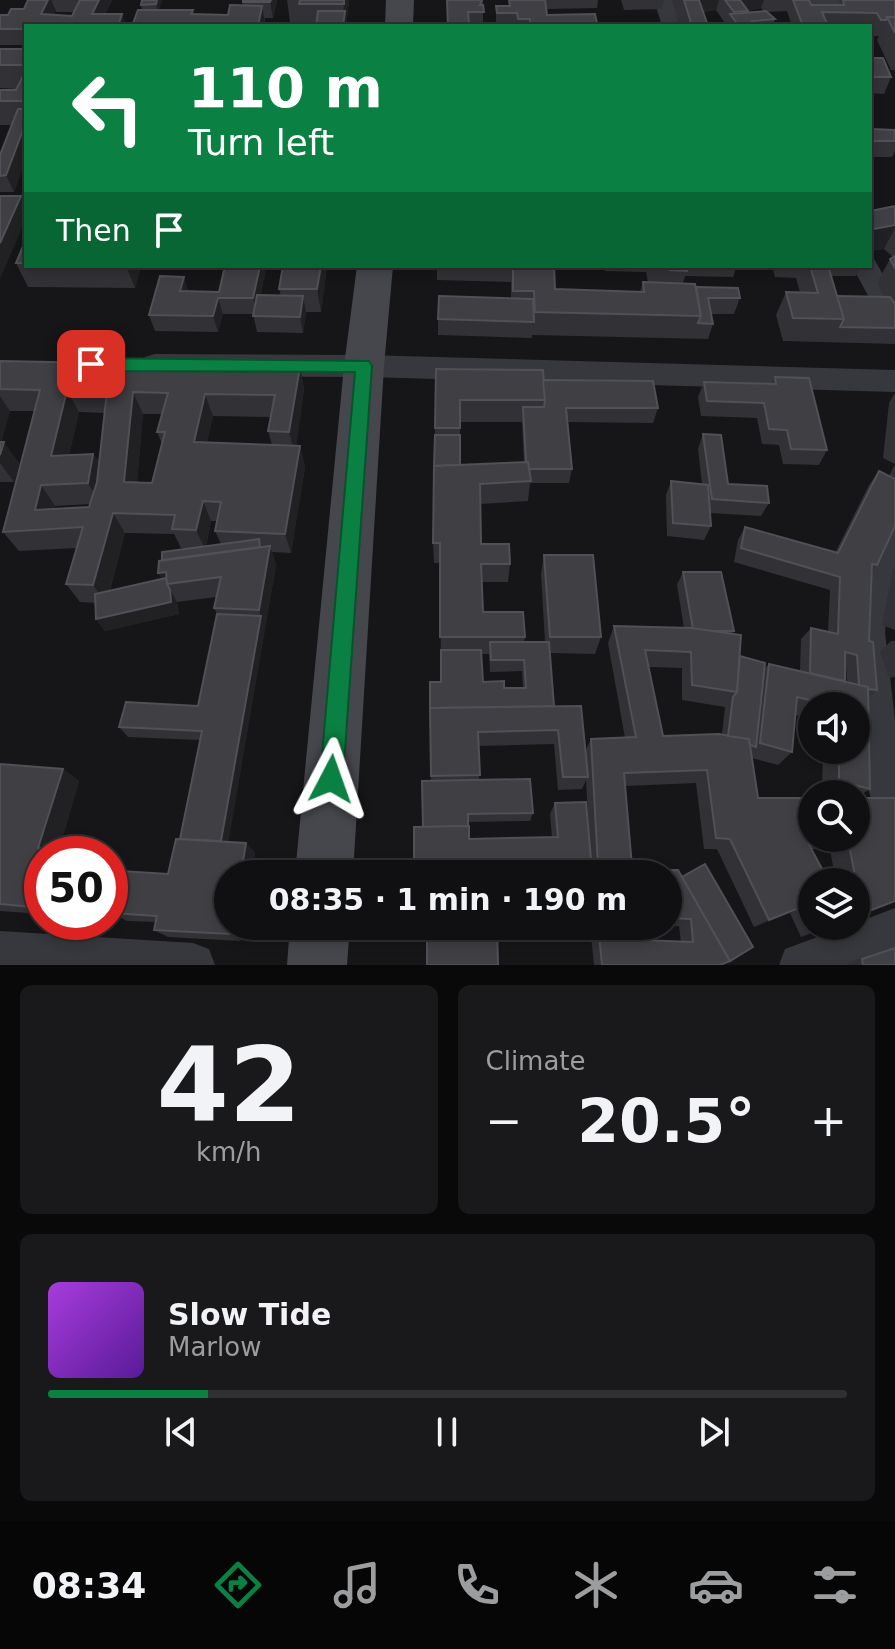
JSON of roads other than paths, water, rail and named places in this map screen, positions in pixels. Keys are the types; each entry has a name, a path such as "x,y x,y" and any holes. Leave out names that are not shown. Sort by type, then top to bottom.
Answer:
{"main road":[{"path":"399,24 400,0"},
{"path":"325,860 364,366 375,268"},
{"path":"317,965 319,940"}],"street":[{"path":"664,0 671,24"},
{"path":"809,4 895,5"},
{"path":"866,268 895,320"},
{"path":"126,365 364,366 895,381"},
{"path":"895,533 871,597 867,633 881,768 895,814"},
{"path":"818,962 895,930"},
{"path":"0,953 193,965"}]}
